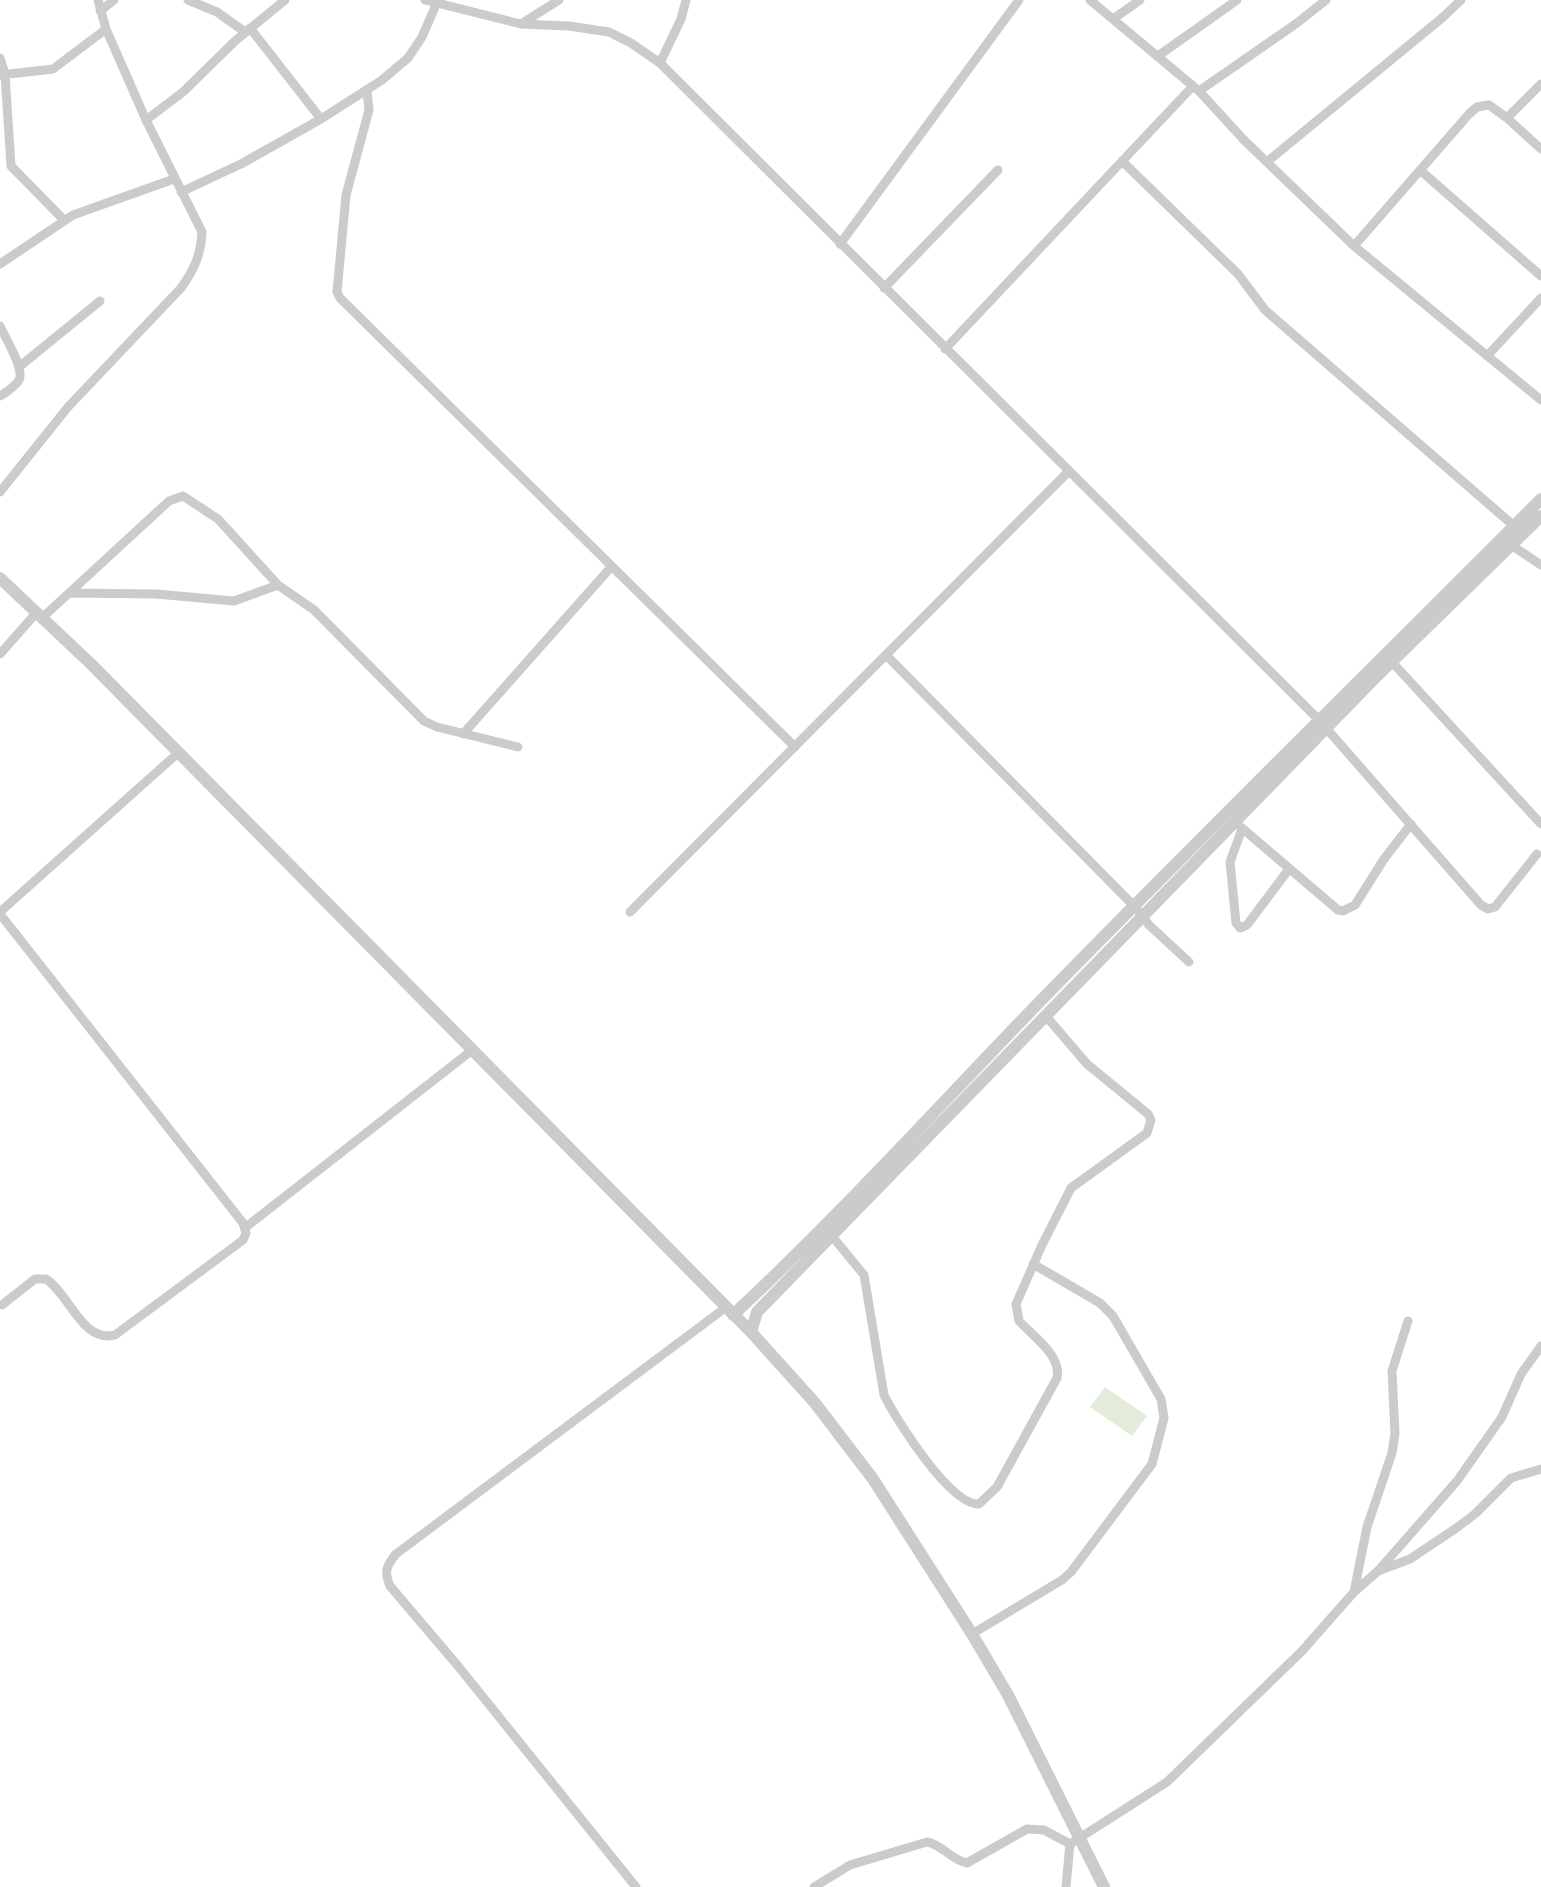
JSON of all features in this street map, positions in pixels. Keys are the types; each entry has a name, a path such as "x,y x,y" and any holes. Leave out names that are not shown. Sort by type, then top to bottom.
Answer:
{"street":[{"path":"0,492 68,407 165,306 194,270 201,251 202,232 146,120 106,30 98,0"},
{"path":"100,11 114,0"},
{"path":"188,0 217,12 248,30 321,119"},
{"path":"146,120 183,92 248,30 285,0"},
{"path":"425,0 521,24 558,25 609,32 631,43 660,63 1322,725 1481,905 1488,909 1495,907 1540,853"},
{"path":"660,63 681,19 686,0"},
{"path":"840,244 1019,0"},
{"path":"1090,0 1196,88 1244,140 1354,246 1541,400"},
{"path":"1113,19 1140,0"},
{"path":"1158,56 1237,0"},
{"path":"945,349 1122,161 1196,88 1297,23 1326,0"},
{"path":"1268,161 1461,0"},
{"path":"181,192 241,164 367,91 408,58 422,37 438,2"},
{"path":"521,24 556,3 558,25"},
{"path":"2,74 53,69 106,30"},
{"path":"0,58 11,166 64,220"},
{"path":"1507,118 1541,84"},
{"path":"367,91 369,110 346,195 337,292 340,298 795,747"},
{"path":"1354,246 1477,107 1489,105 1541,149"},
{"path":"1122,161 1238,274 1265,310 1514,526"},
{"path":"0,170 11,166"},
{"path":"884,288 998,170"},
{"path":"1420,170 1541,276"},
{"path":"0,264 64,220 174,179"},
{"path":"1487,356 1541,298"},
{"path":"19,367 100,301"},
{"path":"0,326 21,376 18,382 0,396"},
{"path":"630,912 1068,472"},
{"path":"0,654 40,614 70,592 169,501 183,496 218,519 278,585 314,610 424,721 438,728 518,747"},
{"path":"636,1887 544,1776 458,1665 390,1586 385,1575 387,1564 396,1554 780,1272 1138,912 1541,499"},
{"path":"751,1332 757,1312 1045,1015 1138,912 1239,826 1322,725 1392,662 1541,516"},
{"path":"1511,545 1541,565"},
{"path":"463,734 612,566"},
{"path":"0,578 40,614 751,1332 843,1437 901,1520 1008,1695 1075,1840 1104,1887"},
{"path":"70,592 156,594 234,601 278,585"},
{"path":"886,655 1189,962"},
{"path":"1392,662 1541,824"},
{"path":"178,753 0,913 246,1227"},
{"path":"1239,826 1338,910 1349,910 1411,824"},
{"path":"1239,826 1230,862 1236,923 1240,928 1247,925 1289,869"},
{"path":"832,1236 864,1275 884,1395 892,1412 931,1465 963,1500 971,1504 979,1504 987,1499 997,1487 1059,1371 1053,1357 1019,1321 1016,1304 1071,1188 1147,1133 1151,1120 1148,1114 1087,1064 1045,1015"},
{"path":"2,1305 35,1279 46,1279 90,1330 106,1337 115,1335 243,1240 246,1227 471,1051"},
{"path":"972,1634 1062,1580 1071,1572 1152,1464 1164,1418 1161,1399 1113,1316 1100,1303 1034,1264"},
{"path":"1354,1592 1366,1527 1392,1453 1395,1433 1392,1371 1408,1321"},
{"path":"814,1887 850,1865 927,1842 938,1844 961,1862 967,1863 1027,1830 1044,1830 1075,1840 1109,1821 1167,1782 1302,1651 1354,1592 1378,1571 1457,1481 1502,1417 1521,1374 1541,1346"},
{"path":"1378,1571 1410,1559 1455,1529 1475,1514 1511,1478 1541,1469"},
{"path":"1066,1887 1075,1840"}],"green space":[{"path":"1105,1387 1147,1416 1132,1436 1090,1407"}]}
